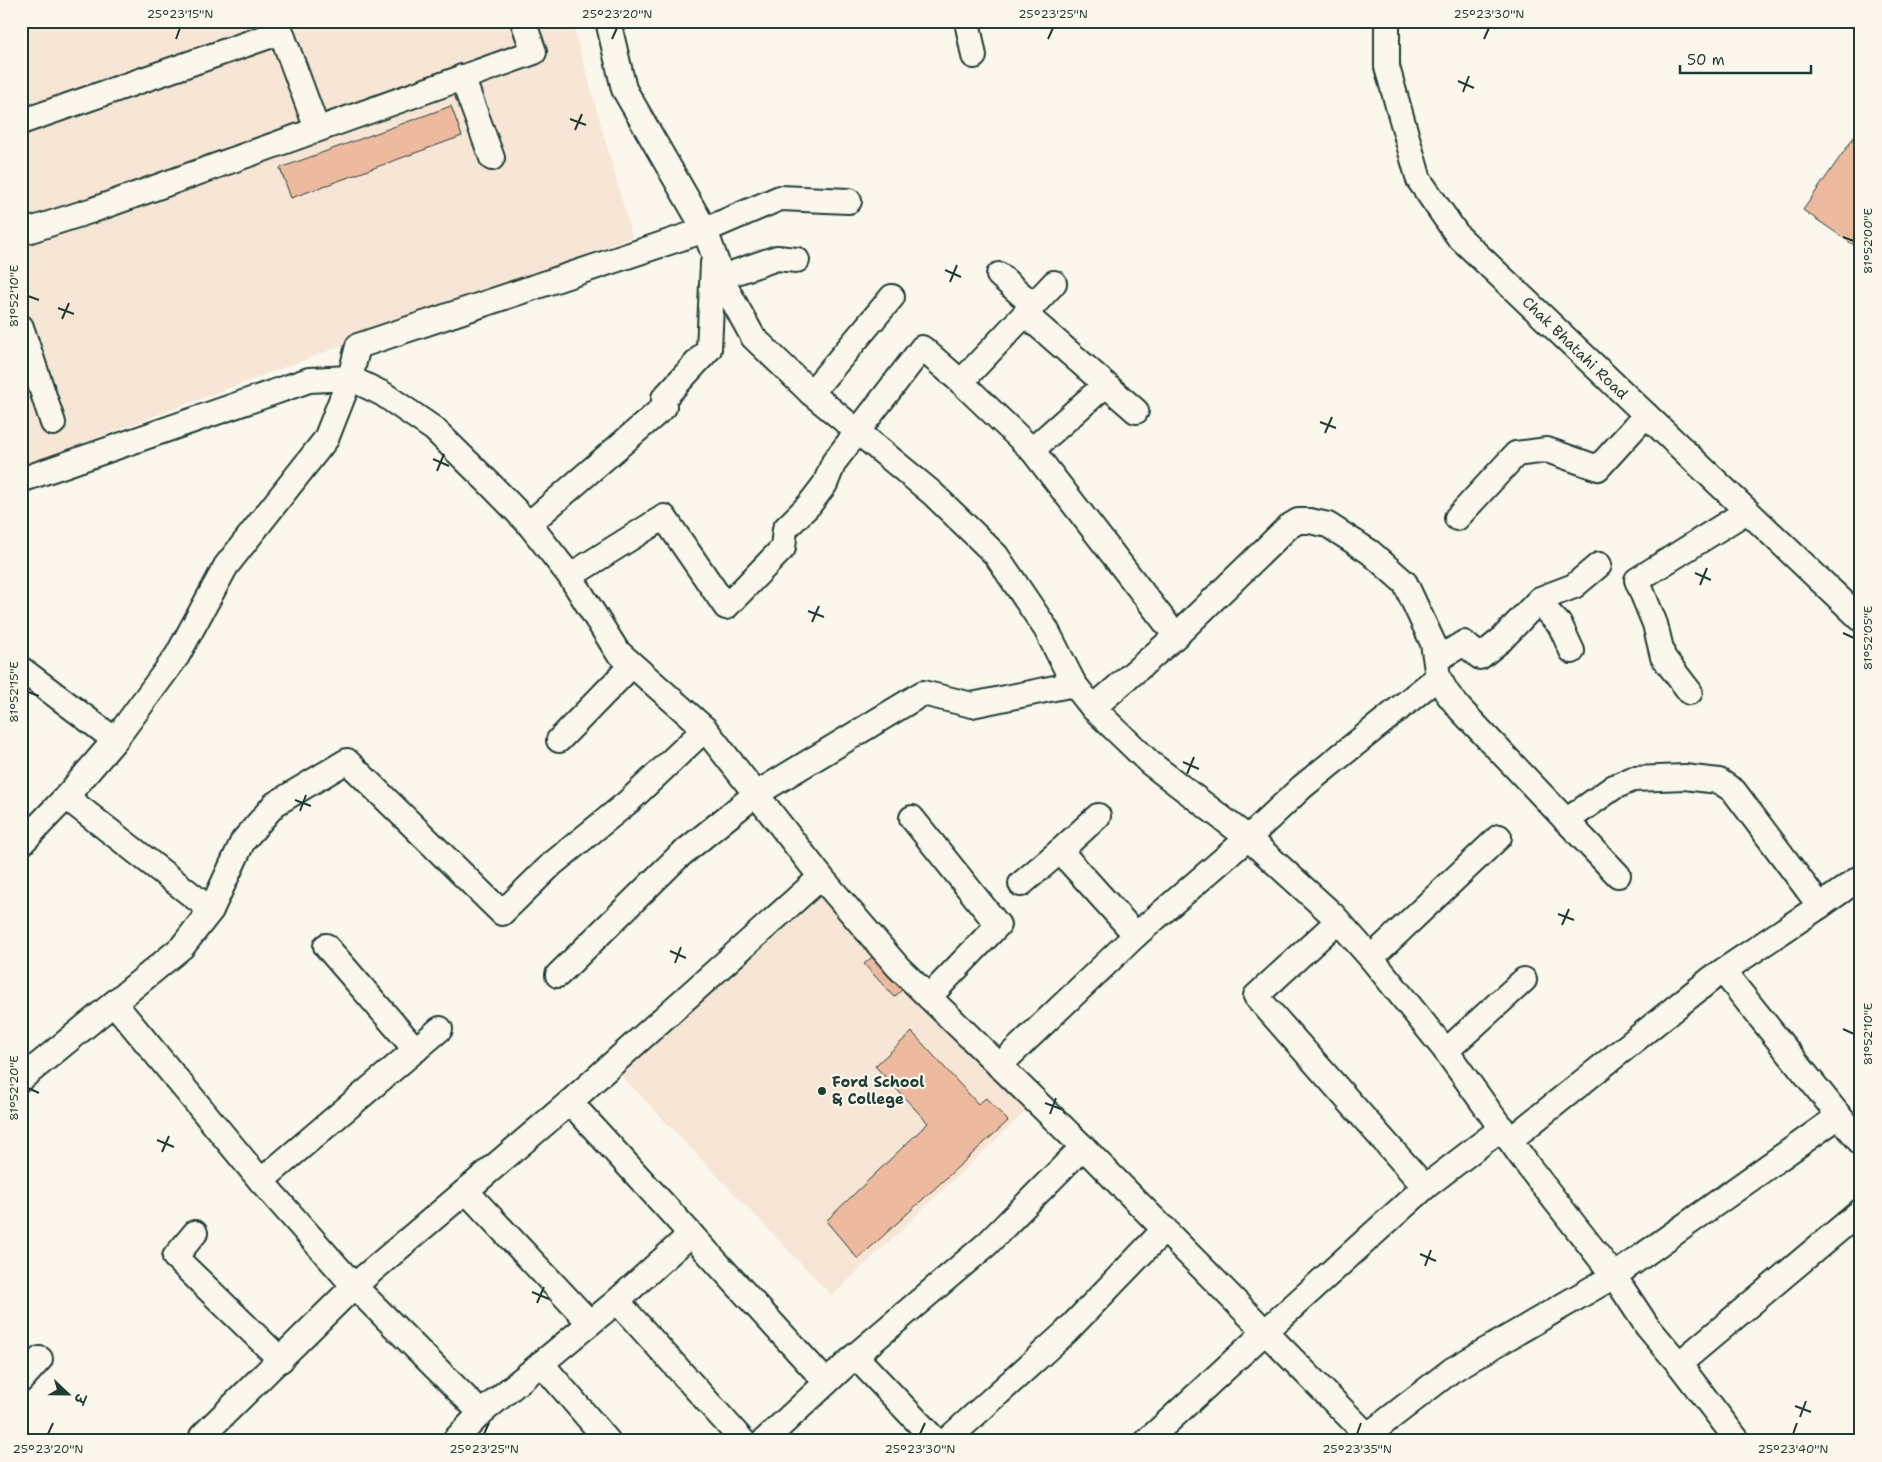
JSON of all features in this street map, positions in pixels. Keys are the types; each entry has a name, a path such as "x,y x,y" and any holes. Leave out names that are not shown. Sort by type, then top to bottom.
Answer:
{"street":[{"path":"21,233 93,210 534,52 523,21"},
{"path":"608,21 624,89 705,230 722,277 753,336 812,393 932,493 996,555 1046,629 1074,684 1093,708 1150,764 1248,838 1338,921 1371,958 1446,1051 1529,1167 1614,1276 1647,1326 1679,1364 1738,1441"},
{"path":"967,21 974,56"},
{"name":"Chak Bhatahi Road","path":"1387,21 1387,67 1419,180 1458,236 1861,619"},
{"path":"21,122 279,26 317,129"},
{"path":"462,77 492,158"},
{"path":"21,844 66,797 115,740 177,656 226,566 326,439 350,378 358,346 705,230 780,198 850,201"},
{"path":"528,524 664,407 664,398 709,349 714,256"},
{"path":"722,277 777,258 797,260"},
{"path":"999,275 1029,309 1105,385 1136,411"},
{"path":"961,382 1054,283"},
{"path":"812,393 892,297"},
{"path":"21,327 53,423"},
{"path":"570,576 664,517 726,607 783,548 785,530 809,505 825,484 834,462 922,348 961,382 1032,450 1176,636"},
{"path":"21,480 309,380 350,378 383,394 434,429 528,524 570,576 617,651 705,729 821,877 898,967 1083,1147 1266,1330 1370,1438 1452,1370 1614,1276 1838,1116"},
{"path":"1032,450 1105,385"},
{"path":"1457,518 1516,454 1547,450 1598,468 1646,415"},
{"path":"1690,692 1662,656 1655,624 1637,580 1747,511"},
{"path":"1093,708 1176,636 1288,527 1298,522 1310,521 1328,524 1370,552 1405,583 1434,643 1437,668 1447,693 1618,876"},
{"path":"999,1066 1136,935 1248,838 1302,787 1464,643 1480,656 1501,640 1540,599 1574,586 1599,565"},
{"path":"1538,602 1560,625 1572,651"},
{"path":"559,740 632,665"},
{"path":"21,669 115,740"},
{"path":"558,975 678,857 756,794 923,693 972,705 1074,684"},
{"path":"24,1072 114,1003 182,947 211,910 243,841 275,804 347,761 502,913 552,864 628,802 705,729"},
{"path":"1566,821 1614,787 1633,779 1685,777 1719,781 1734,791 1820,906"},
{"path":"66,797 211,910"},
{"path":"1021,884 1098,816"},
{"path":"912,818 998,925 929,997"},
{"path":"1371,958 1498,837"},
{"path":"1060,851 1136,935"},
{"path":"206,1441 202,1436 354,1286 570,1102 821,877"},
{"path":"1150,1440 1266,1330 1425,1187 1506,1134 1723,971 1861,877"},
{"path":"1338,921 1256,996 1425,1187"},
{"path":"326,946 416,1050"},
{"path":"1723,971 1861,1143"},
{"path":"1446,1051 1524,980"},
{"path":"114,1003 260,1181 354,1286 481,1414"},
{"path":"260,1181 440,1029"},
{"path":"570,1102 826,1382"},
{"path":"764,1441 855,1356 987,1244 1083,1147"},
{"path":"466,1190 590,1323"},
{"path":"1679,1364 1861,1210"},
{"path":"946,1441 1066,1332 1165,1229"},
{"path":"195,1233 175,1257 281,1360"},
{"path":"454,1441 481,1414 617,1301 691,1234"},
{"path":"617,1301 743,1441"},
{"path":"855,1356 936,1441"},
{"path":"21,1380 40,1359"},
{"path":"541,1363 608,1441"}],"shaded area":[{"path":"21,21 572,21 632,237 21,466"},
{"name":"Ford School & College","path":"820,893 1027,1110 832,1296 617,1071"}],"building":[{"path":"451,106 462,136 291,198 280,168"},
{"path":"1861,127 1861,250 1803,210"},
{"path":"872,957 902,990 894,997 864,964"},
{"path":"912,1032 978,1104 986,1098 1008,1121 858,1259 826,1221 928,1123 875,1066"}],"place":[{"name":"Ford School & College","path":"822,1091"}]}
